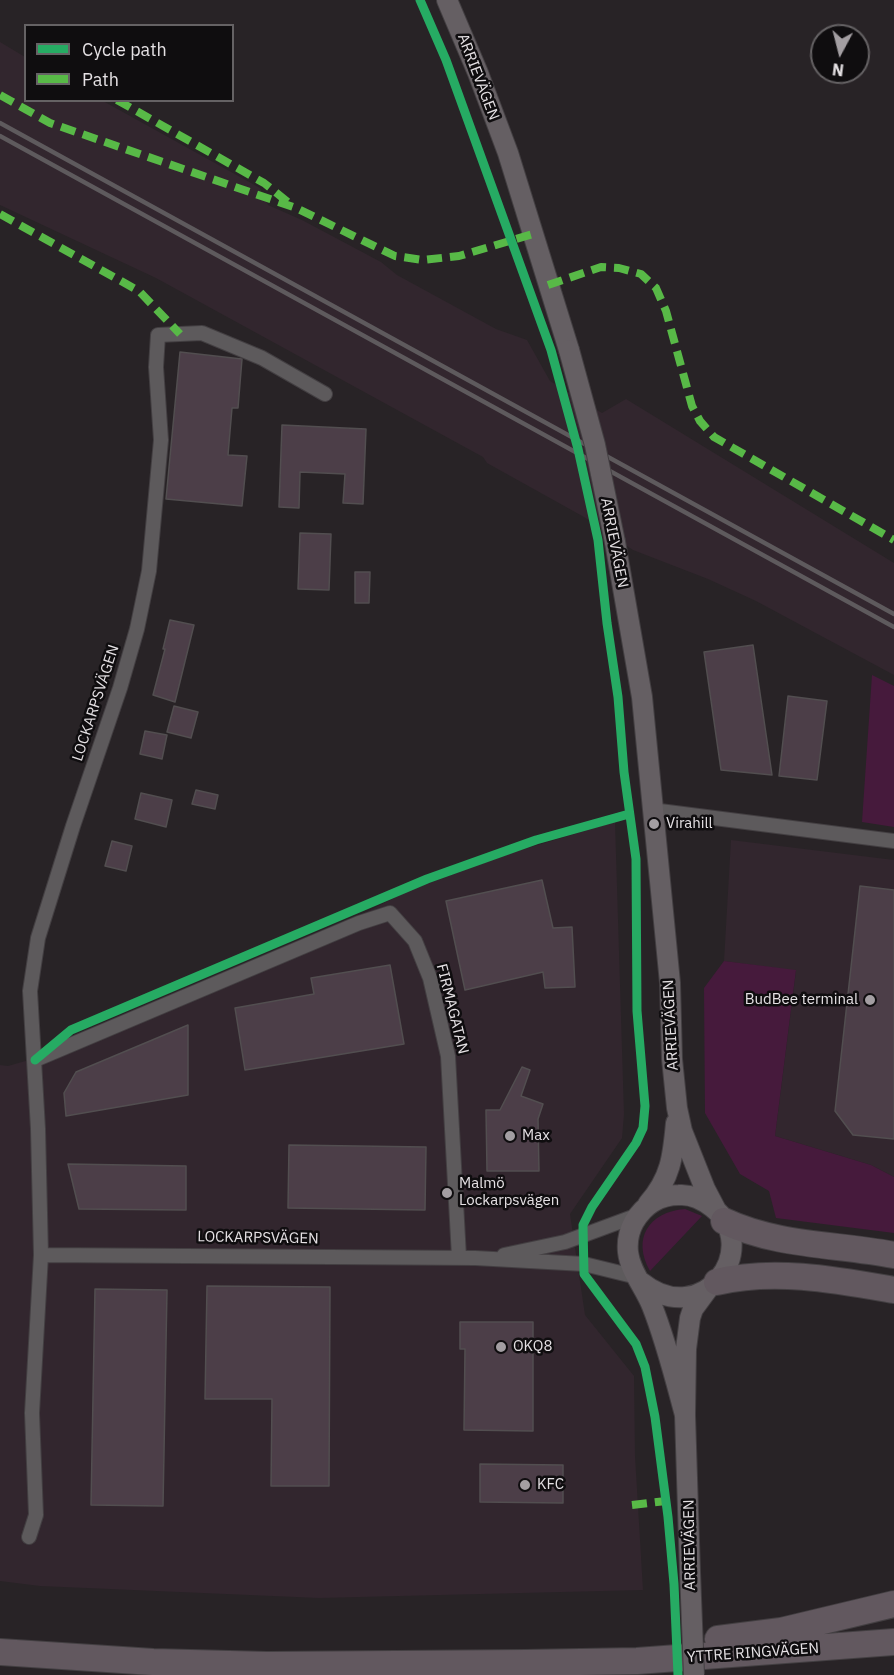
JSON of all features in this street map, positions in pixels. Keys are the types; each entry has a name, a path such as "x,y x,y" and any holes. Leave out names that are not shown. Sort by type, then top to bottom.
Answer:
{"highway":[{"path":"720,1216 749,1232 777,1240 851,1248 894,1256"},
{"path":"712,1286 746,1275 772,1275 841,1281 894,1290"},
{"path":"267,1665 647,1646 782,1631 894,1604"},
{"name":"YTTRE RINGVÄGEN","path":"0,1652 153,1662 267,1665 637,1661 894,1642"}],"main road":[{"name":"ARRIEVÄGEN","path":"447,0 478,73 507,153 569,350 595,445 615,542 642,697 670,983 672,1059 677,1108 682,1131 705,1189 720,1216"},
{"name":"ARRIEVÄGEN","path":"641,1211 658,1193 667,1175 674,1148 677,1108"},
{"path":"681,1195 706,1202 720,1216 729,1233 731,1246 727,1265 712,1286 694,1296 680,1298 652,1291 639,1279 631,1265 628,1239 632,1226 641,1211 656,1200 681,1195"},
{"name":"ARRIEVÄGEN","path":"639,1279 660,1326 685,1415"},
{"name":"ARRIEVÄGEN","path":"694,1675 685,1415 687,1328 693,1309 712,1286"}],"street":[{"name":"LOCKARPSVÄGEN","path":"29,1537 36,1515 32,1413 41,1255 30,991 38,938 120,688 137,629 149,571 161,440 156,367 158,335 202,333 262,358 325,394"},
{"path":"652,810 894,841"},
{"name":"FIRMAGATAN","path":"34,1060 359,922 390,913 415,941 427,969 448,1056 459,1257"},
{"name":"LOCKARPSVÄGEN","path":"475,1258 565,1242 641,1211"},
{"name":"LOCKARPSVÄGEN","path":"41,1255 459,1257 584,1264 639,1279"}],"shaded area":[{"path":"0,42 24,56 24,102 105,102 260,188 268,205 302,220 381,262 397,275 496,329 527,340 550,381 602,413 626,399 894,563 894,675 756,601 708,579 633,550 584,517 487,463 483,457 156,278 0,205"},
{"path":"872,675 894,686 894,827 862,822"},
{"path":"615,822 624,1114 622,1138 570,1214 585,1315 634,1376 635,1456 643,1590 319,1598 40,1586 0,1581 0,1065 8,1066 67,1049 206,993 408,891 511,853"},
{"path":"731,840 894,860 894,1177 871,1165 775,1136 796,971 724,961"},
{"path":"724,961 796,970 775,1136 871,1165 894,1177 894,1233 776,1218 769,1191 740,1174 705,1113 704,988"},
{"path":"685,1209 702,1216 650,1271 643,1248 643,1238 647,1229 661,1215"}],"building":[{"path":"180,352 242,359 238,408 232,408 228,455 247,456 242,506 166,499"},
{"path":"282,425 366,429 363,504 343,503 345,474 300,472 299,508 279,507"},
{"path":"300,533 331,534 329,590 298,589"},
{"path":"355,572 370,572 369,603 355,603"},
{"path":"170,620 194,625 175,702 153,695"},
{"path":"753,645 772,775 721,770 704,652"},
{"path":"788,696 827,701 817,780 779,776"},
{"path":"174,706 198,712 191,738 167,732"},
{"path":"145,731 167,735 162,759 140,754"},
{"path":"196,790 218,795 215,809 192,804"},
{"path":"141,793 172,800 166,827 135,819"},
{"path":"112,841 132,846 126,871 105,866"},
{"path":"542,880 553,928 572,927 575,987 545,988 543,972 465,990 446,901"},
{"name":"BudBee terminal","path":"860,886 894,890 894,1139 853,1135 835,1111"},
{"path":"390,965 404,1044 245,1070 235,1008 314,994 311,978"},
{"path":"188,1025 188,1095 66,1116 64,1093 76,1072"},
{"path":"522,1067 530,1070 521,1096 543,1104 538,1119 539,1171 487,1171 486,1110 500,1110"},
{"path":"289,1145 426,1147 425,1210 288,1208"},
{"path":"68,1164 186,1166 186,1210 79,1209"},
{"path":"207,1286 330,1287 329,1486 271,1486 272,1399 205,1399"},
{"path":"95,1289 167,1290 163,1506 91,1505"},
{"path":"460,1322 533,1322 533,1431 464,1430 465,1349 460,1349"},
{"path":"480,1464 563,1465 563,1503 480,1502"}],"railway":[{"path":"0,123 894,614"},
{"path":"0,136 894,627"}],"marked path":[{"path":"0,95 50,123 296,208 395,256 423,260 459,256 533,234"},
{"path":"121,102 264,183 289,203"},
{"path":"0,214 139,291 180,334"},
{"path":"548,285 601,267 619,268 641,274 656,288 666,311 692,406 700,421 714,437 894,540"},
{"path":"632,1505 666,1501"}],"cycle path":[{"path":"420,0 446,60 551,350 578,449 598,540 636,859 637,1011 645,1106 643,1128 636,1143 592,1207 583,1225 584,1274 636,1344 645,1367 655,1417 668,1517 678,1675"},
{"path":"35,1060 71,1030 427,879 536,840 629,814"}],"place":[{"name":"Virahill","path":"654,824"},
{"name":"BudBee terminal","path":"870,1000"},
{"name":"Max","path":"510,1136"},
{"name":"Malmö Lockarpsvägen","path":"447,1193"},
{"name":"OKQ8","path":"501,1347"},
{"name":"KFC","path":"525,1485"}]}
